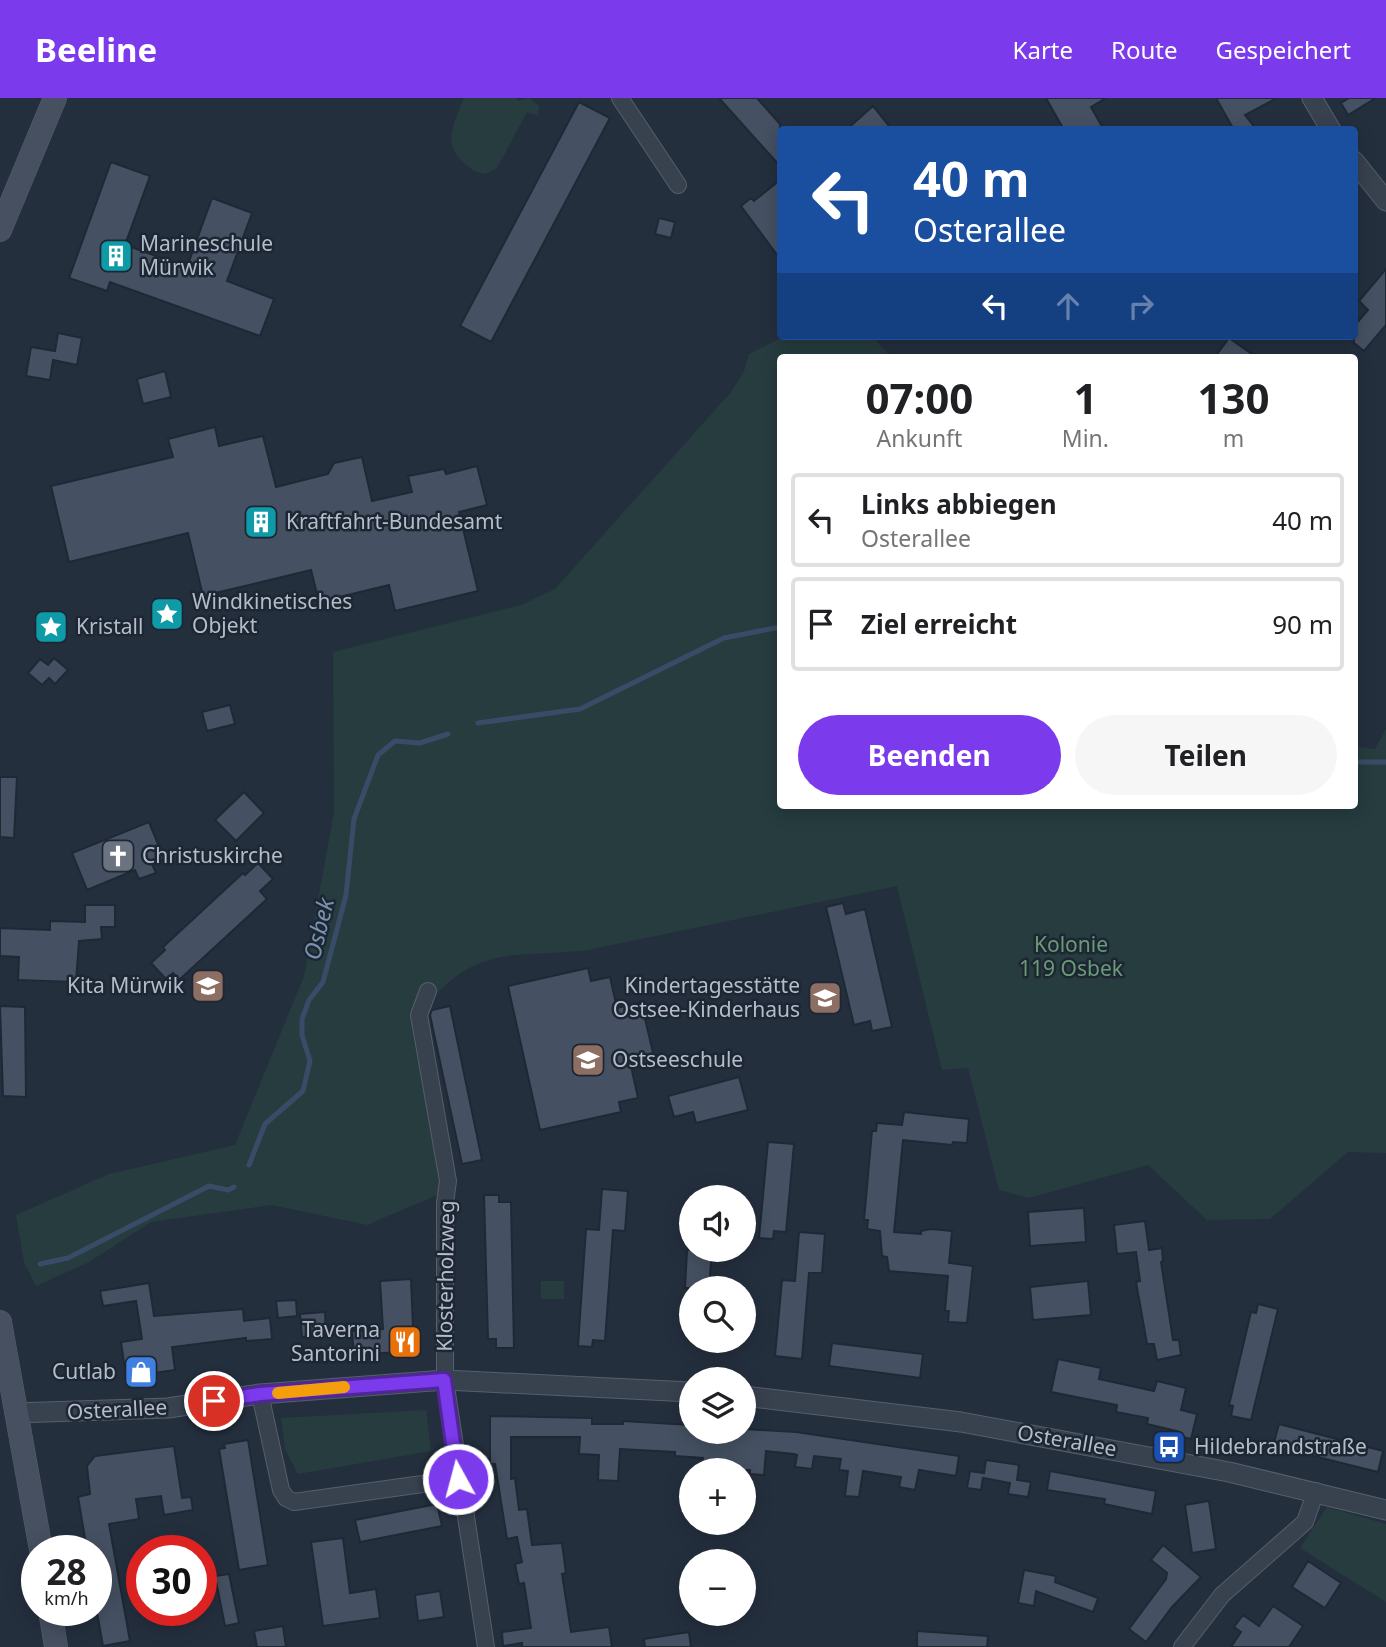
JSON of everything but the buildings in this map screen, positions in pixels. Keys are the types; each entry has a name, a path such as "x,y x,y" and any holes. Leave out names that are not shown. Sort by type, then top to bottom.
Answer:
{"main road":[{"path":"0,230 55,98"},
{"path":"0,1322 38,1535"},
{"path":"53,1626 56,1647"}],"street":[{"path":"620,98 678,185"},
{"path":"1312,98 1329,126"},
{"path":"1358,166 1386,201"},
{"name":"Klosterholzweg","path":"428,991 419,1015 448,1181 445,1203 444,1380 486,1647"},
{"name":"Osterallee","path":"15,1413 169,1408 260,1394 444,1380 679,1391"},
{"path":"260,1394 281,1490 286,1498 294,1502 458,1479"},
{"name":"Osterallee","path":"756,1397 921,1415 1229,1472 1386,1510"},
{"path":"1182,1647 1222,1595 1305,1522 1316,1491"}],"green space":[{"path":"464,98 516,98 518,101 529,98 539,106 538,116 527,112 497,168 485,174 470,168 453,149 452,133"},
{"name":"Kolonie 119 Osbek","path":"777,340 876,340 888,354 777,354 777,809 1358,809 1358,746 1375,749 1386,729 1386,1153 1348,1152 1270,1219 1207,1220 1148,1165 1029,1198 999,1190 968,1068 942,1070 897,886 588,950 499,957 481,963 463,972 425,1006 456,1187 367,1225 272,1205 151,1222 89,1262 36,1286 24,1262 16,1215 109,1174 235,1145 304,976 334,812 333,652 521,605 555,589 731,392 744,371 749,354"},
{"path":"541,1281 564,1281 564,1299 541,1299"},
{"path":"426,1410 431,1451 298,1474 285,1449 281,1418"},
{"path":"1327,1507 1386,1524 1386,1602 1300,1548"}],"waterway":[{"name":"Osbek","path":"478,723 580,709 724,638 777,628"},
{"name":"Osbek","path":"249,1165 265,1124 303,1091 310,1061 302,1035 302,1019 309,1000 323,982 346,895 354,819 378,755 395,741 420,743 448,734"},
{"name":"Osbek","path":"1358,762 1386,762"},
{"name":"Osbek","path":"40,1264 68,1258 209,1186 228,1190 234,1187"}],"slow traffic":[{"path":"278,1393 344,1387"}],"place":[{"name":"Marineschule Mürwik","path":"116,256"},
{"name":"Kraftfahrt-Bundesamt","path":"261,522"},
{"name":"Windkinetisches Objekt","path":"167,614"},
{"name":"Kristall","path":"51,627"},
{"name":"Christuskirche","path":"118,856"},
{"name":"Kita Mürwik","path":"208,986"},
{"name":"Kindertagesstätte Ostsee-Kinderhaus","path":"825,998"},
{"name":"Ostseeschule","path":"588,1060"},
{"name":"Taverna Santorini","path":"405,1342"},
{"name":"Cutlab","path":"141,1372"},
{"name":"Hildebrandstraße","path":"1169,1447"}],"route":[{"path":"214,1401 260,1394 444,1380 458,1479"}]}
